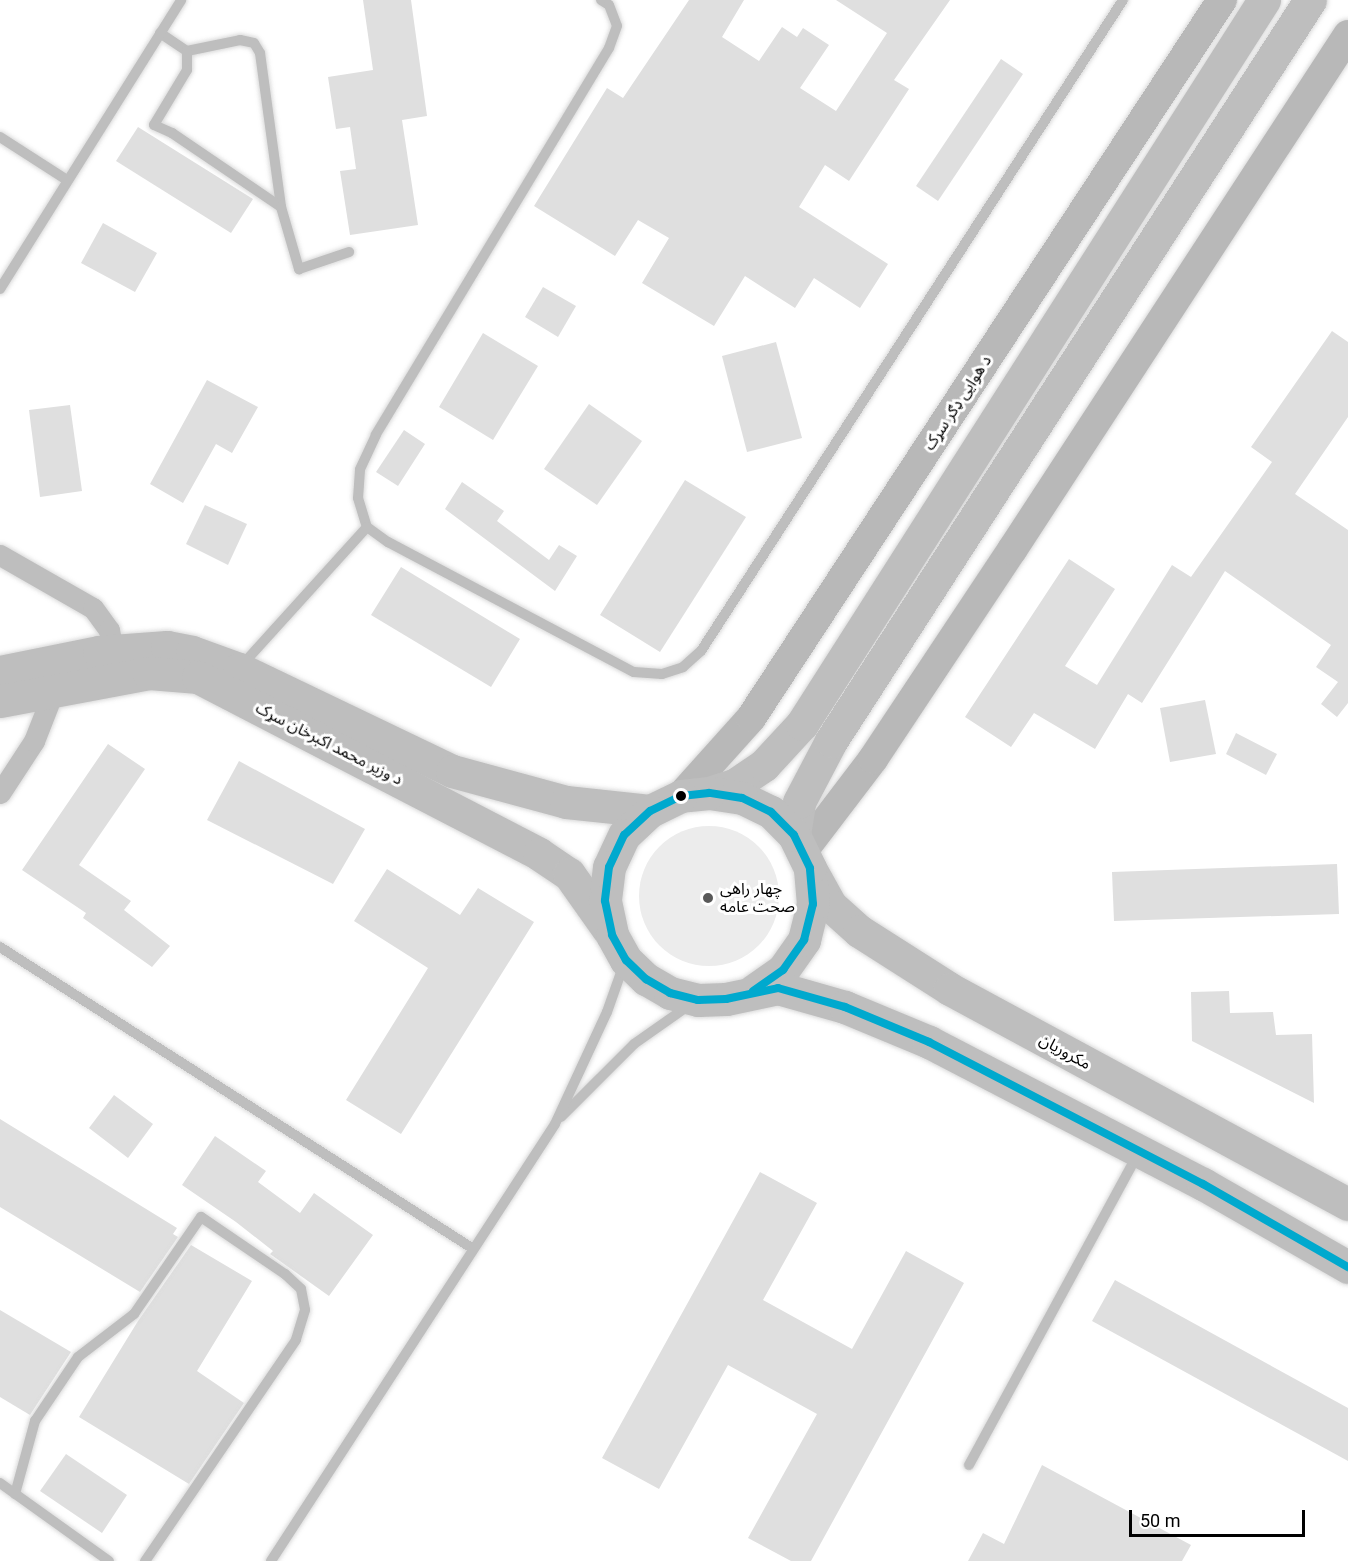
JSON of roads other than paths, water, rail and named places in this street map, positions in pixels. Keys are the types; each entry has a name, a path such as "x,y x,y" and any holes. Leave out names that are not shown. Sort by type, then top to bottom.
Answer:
{"main road":[{"name":"د هوایی ډګر سړک","path":"695,794 751,718 1222,0"},
{"path":"1264,0 802,724 764,765 736,784 695,794 650,811 624,835 609,867 605,901 619,947 646,979 670,993 698,1000 726,999 753,991 778,988 845,1007 929,1042 1140,1151 1348,1267"},
{"path":"753,991 783,970 804,940 813,904 802,851 799,802 831,741 1310,0"},
{"path":"802,851 873,759 1348,35"},
{"name":"د وزیر محمد اکبرخان سړک","path":"0,701 54,690 167,647 192,652 239,669 452,771 566,802 650,811"},
{"name":"د وزیر محمد اکبرخان سړک","path":"0,672 115,665 148,673 198,677 453,807 569,874 619,947"},
{"path":"695,794 751,802 771,812 802,851"},
{"name":"مکروریان","path":"802,851 830,905 859,931 950,989 1348,1204"}],"street":[{"path":"0,555 83,599 109,630 115,665"},
{"path":"0,793 34,741 54,690"}],"lane":[{"path":"0,289 181,0"},
{"path":"601,0 609,5 617,26 609,48 376,435 360,470 358,498 367,527 634,672 662,674 683,667 701,651 1123,0"},
{"path":"160,33 187,51 240,40 254,43 260,53 281,207 299,269 348,252"},
{"path":"187,51 187,70 154,125 172,133 281,207"},
{"path":"0,137 67,180"},
{"path":"239,669 367,527"},
{"path":"0,946 472,1248"},
{"path":"271,1561 472,1248 555,1124 607,1012 619,947"},
{"path":"555,1124 634,1044 698,1000"},
{"path":"969,1465 1140,1151"},
{"path":"15,1494 35,1421 78,1357 134,1314 201,1217 285,1274 300,1289 305,1310 296,1340 144,1561"},
{"path":"0,1484 109,1561"}],"place":[{"name":"چهار راهی صحت عامه","path":"708,898"}]}
